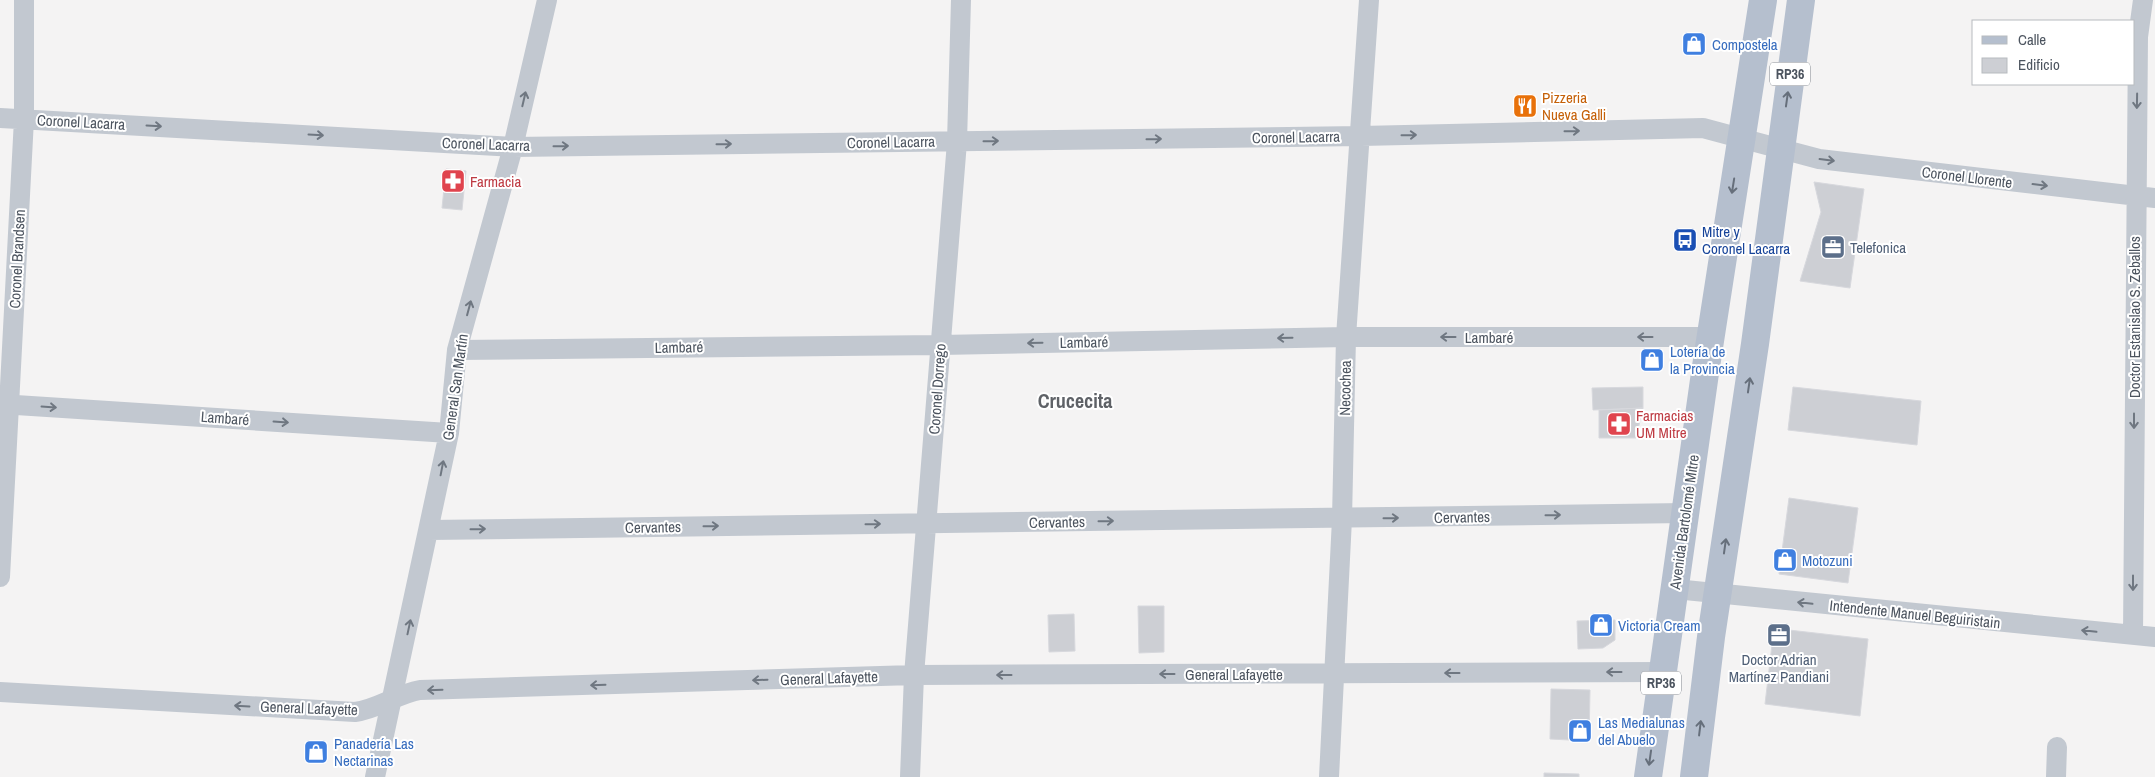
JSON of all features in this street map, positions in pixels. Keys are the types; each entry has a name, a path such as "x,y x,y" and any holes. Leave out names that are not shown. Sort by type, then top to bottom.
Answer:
{"main road":[{"name":"Avenida Bartolomé Mitre","path":"1648,777 1740,137 1763,0"},
{"name":"RP36","path":"1695,777 1718,594 1755,344 1801,0"}],"street":[{"name":"Coronel Brandsen","path":"0,577 5,404 24,119 24,0"},
{"name":"General San Martín","path":"375,777 430,530 449,433 457,350 512,147 547,0"},
{"name":"Coronel Dorrego","path":"910,777 914,675 957,142 962,0"},
{"name":"Necochea","path":"1329,777 1336,673 1342,519 1346,337 1369,0"},
{"name":"Doctor Estanislao S. Zeballos","path":"2133,635 2135,196 2138,38 2143,0"},
{"name":"Coronel Lacarra","path":"0,118 512,147 1360,136 1703,128 1780,147"},
{"name":"Coronel Llorente","path":"1780,147 1819,159 2155,198"},
{"name":"Lambaré","path":"457,350 940,345 1346,337 1712,337"},
{"name":"Lambaré","path":"5,404 449,433"},
{"name":"Cervantes","path":"430,530 1686,513"},
{"name":"Intendente Manuel Beguiristain","path":"1676,589 2155,638"},
{"name":"General Lafayette","path":"0,692 355,712 368,710 393,698 420,690 914,675 1663,672"},
{"path":"2056,777 2057,747"}],"building":[{"path":"446,169 466,171 462,210 442,208"},
{"name":"Telefonica","path":"1814,182 1864,189 1850,288 1800,281 1821,212"},
{"path":"1643,387 1643,408 1593,410 1592,388"},
{"path":"1793,387 1921,401 1917,445 1788,430"},
{"name":"Farmacias UM Mitre","path":"1643,408 1636,438 1599,438 1599,410"},
{"path":"1789,498 1858,508 1848,583 1779,574"},
{"path":"1138,606 1164,606 1164,652 1139,653"},
{"path":"1074,614 1075,651 1049,652 1048,615"},
{"path":"1615,620 1615,640 1603,648 1578,649 1577,621"},
{"path":"1780,629 1868,639 1860,716 1765,704 1773,636"},
{"path":"1551,689 1590,690 1589,741 1550,739"},
{"path":"1544,773 1579,774 1579,777 1544,777"}],"place":[{"name":"Compostela","path":"1694,44"},
{"name":"Pizzeria Nueva Galli","path":"1525,106"},
{"name":"Farmacia","path":"453,181"},
{"name":"Mitre y Coronel Lacarra","path":"1685,240"},
{"name":"Telefonica","path":"1833,247"},
{"name":"Lotería de la Provincia","path":"1652,360"},
{"name":"Farmacias UM Mitre","path":"1619,424"},
{"name":"Motozuni","path":"1785,560"},
{"name":"Victoria Cream","path":"1601,625"},
{"name":"Doctor Adrian Martínez Pandiani","path":"1779,635"},
{"name":"Las Medialunas del Abuelo","path":"1580,731"},
{"name":"Panadería Las Nectarinas","path":"316,752"}],"district":[{"name":"Crucecita","path":"1075,400"}]}
